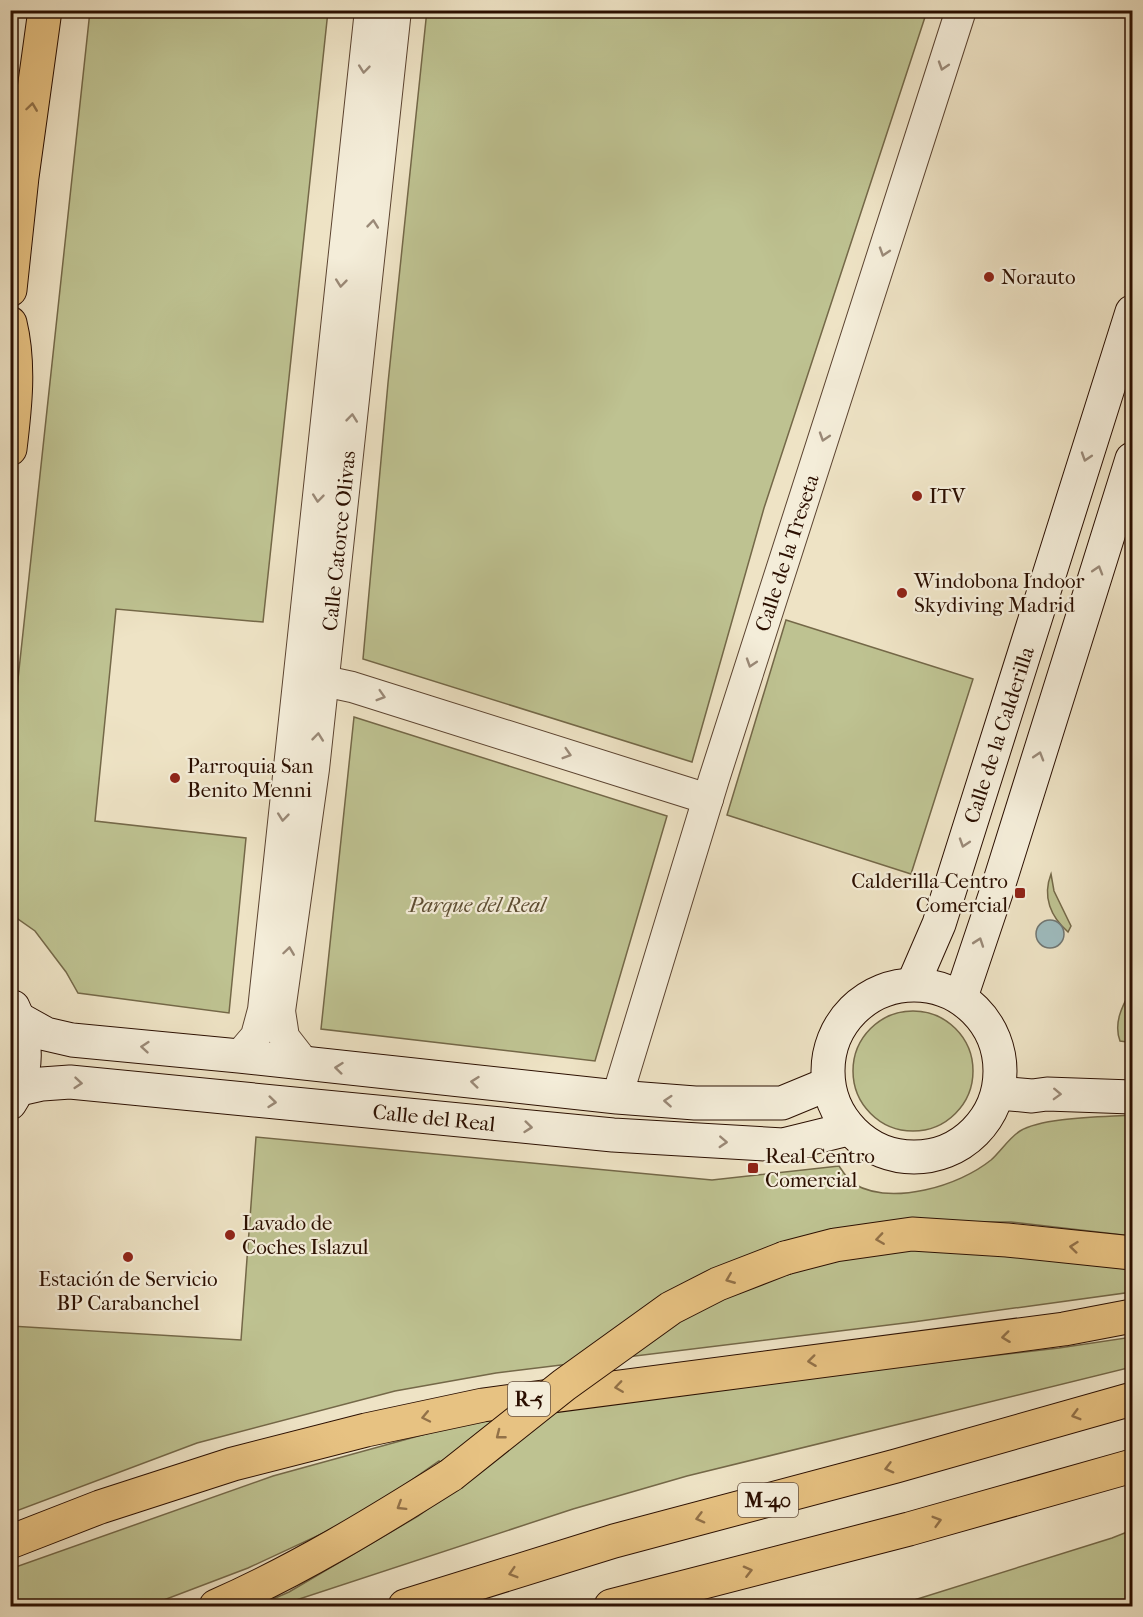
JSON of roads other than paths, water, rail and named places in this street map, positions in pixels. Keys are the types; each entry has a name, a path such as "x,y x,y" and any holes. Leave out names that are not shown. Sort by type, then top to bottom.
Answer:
{"main road":[{"path":"10,290 22,177 45,10"},
{"path":"10,323 14,339 15,400 10,449"},
{"path":"216,1606 250,1592 372,1525 451,1475 583,1370 671,1308 718,1284 785,1258 835,1245 912,1234 1007,1240 1132,1253"},
{"name":"R-5","path":"10,1542 100,1507 233,1464 366,1430 483,1405 1064,1329 1132,1316"},
{"name":"M-40","path":"405,1606 615,1541 896,1466 1132,1399"},
{"path":"610,1606 909,1529 1132,1466"}],"street":[{"name":"Calle Catorce Olivas","path":"239,1056 256,1036 262,1010 370,10"},
{"name":"Calle Catorce Olivas","path":"305,1064 284,1037 280,1011 314,769 396,10"},
{"name":"Calle de la Treseta","path":"617,1097 708,799 961,10"},
{"name":"Calle de la Calderilla","path":"913,984 942,915 1132,312"},
{"name":"Calle de la Calderilla","path":"961,997 1132,459"},
{"path":"324,681 352,687 708,799"},
{"path":"913,984 938,987 961,997 987,1023 1001,1057 999,1093 982,1126 953,1150 916,1159 879,1151 848,1129 835,1108 828,1084 830,1047 848,1015 877,993 913,984"},
{"name":"Calle del Real","path":"15,1011 46,1034 72,1041 239,1056 617,1097 695,1103 782,1103 828,1084"},
{"path":"15,1011 25,1053 15,1096"},
{"name":"Calle del Real","path":"15,1096 42,1084 70,1082 613,1136 783,1145 848,1129"},
{"path":"999,1093 1132,1097"}],"water":[{"path":"1050,920 1060,924 1064,934 1060,944 1050,948 1040,944 1036,934 1040,924"}],"place":[{"name":"Norauto","path":"989,277"},
{"name":"ITV","path":"917,496"},
{"name":"Windobona Indoor Skydiving Madrid","path":"902,593"},
{"name":"Parroquia San Benito Menni","path":"175,778"},
{"name":"Calderilla-Centro Comercial","path":"1020,893"},
{"name":"Real-Centro Comercial","path":"753,1168"},
{"name":"Lavado de Coches Islazul","path":"230,1235"},
{"name":"Estación de Servicio BP Carabanchel","path":"128,1257"}],"park label":[{"name":"Parque del Real","path":"477,905"}]}
